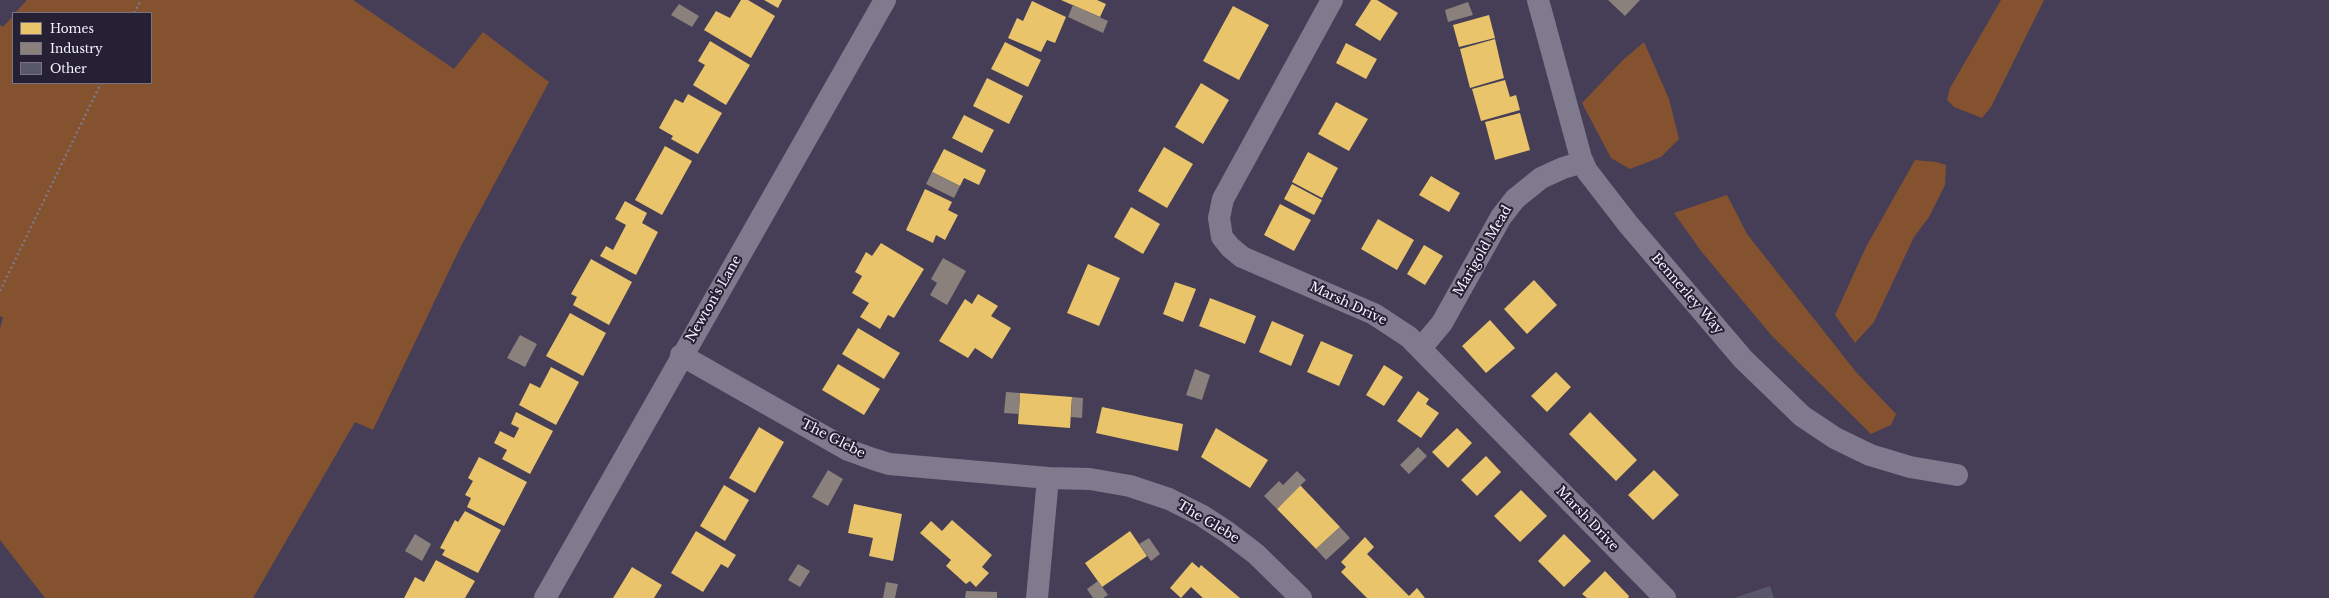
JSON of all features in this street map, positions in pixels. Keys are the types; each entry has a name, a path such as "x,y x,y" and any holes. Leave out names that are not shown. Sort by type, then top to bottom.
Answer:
{"street":[{"name":"Newton's Lane","path":"545,598 681,355 885,0"},
{"name":"Marsh Drive","path":"1332,0 1223,199 1219,212 1220,231 1230,247 1242,257 1374,314 1400,330 1421,348 1665,598"},
{"name":"Bennerley Way","path":"1538,0 1583,162 1628,224 1707,318 1744,359 1802,416 1835,438 1870,455 1910,467 1958,475"},
{"name":"Marigold Mead","path":"1421,348 1442,323 1502,217 1515,199 1532,184 1550,173 1583,162"},
{"name":"The Glebe","path":"681,355 848,450 889,464 1048,478 1090,478 1130,486 1169,499 1201,515 1227,532 1256,554 1301,598"},
{"path":"1037,598 1048,478"}],"path":[{"path":"135,12 141,0"},
{"path":"0,291 101,84"}],"shaded area":[{"path":"27,0 353,0 454,69 483,32 549,82 460,248 373,430 355,422 253,598 45,598 0,540 0,328 3,318 0,316 0,25 3,27 12,17 12,84 152,84 152,12 16,12"},
{"path":"2001,0 2044,0 1991,107 1982,118 1954,107 1947,100 1950,88"},
{"path":"1644,42 1669,99 1679,139 1661,157 1630,169 1611,158 1582,103 1623,60"},
{"path":"1915,160 1936,162 1946,165 1945,185 1929,217 1914,237 1874,322 1855,343 1835,315 1866,247"},
{"path":"1727,195 1747,234 1856,372 1896,414 1891,425 1871,434 1772,336 1701,251 1674,213"}],"building: Homes":[{"path":"741,0 748,0 775,16 751,58 704,30 716,11 730,18"},
{"path":"764,0 782,0 778,8"},
{"path":"1061,0 1097,0 1106,4 1100,17"},
{"path":"1371,0 1377,0 1398,13 1380,41 1355,25"},
{"path":"1032,1 1066,17 1055,43 1047,40 1041,52 1008,38 1017,18 1023,21"},
{"path":"1233,6 1269,25 1239,80 1203,61"},
{"path":"1489,15 1495,38 1459,47 1453,25"},
{"path":"1495,39 1504,78 1470,88 1460,49"},
{"path":"710,41 750,65 726,105 693,85 705,65 698,61"},
{"path":"1005,42 1041,60 1028,87 991,69"},
{"path":"1346,43 1377,59 1366,79 1336,63"},
{"path":"987,78 1023,96 1009,124 973,106"},
{"path":"1505,80 1510,97 1516,95 1520,110 1481,121 1472,89"},
{"path":"1201,83 1229,100 1203,144 1175,127"},
{"path":"688,94 722,113 698,154 671,139 673,136 659,128 675,99 683,103"},
{"path":"1336,102 1368,119 1349,151 1318,134"},
{"path":"1520,113 1530,150 1495,160 1485,122"},
{"path":"964,115 994,130 982,153 952,138"},
{"path":"665,146 692,161 662,215 635,200"},
{"path":"1164,147 1193,164 1167,208 1138,191"},
{"path":"944,149 986,170 979,185 964,178 960,186 932,172"},
{"path":"1308,152 1338,168 1322,198 1292,182"},
{"path":"1431,176 1460,193 1449,212 1419,195"},
{"path":"1292,184 1322,200 1314,215 1284,199"},
{"path":"925,189 952,202 948,210 958,215 945,240 936,235 933,243 906,230"},
{"path":"625,201 647,213 642,223 658,232 636,275 600,256 606,246 613,250 626,225 615,219"},
{"path":"1280,204 1311,220 1294,251 1264,235"},
{"path":"1131,207 1160,224 1143,254 1114,237"},
{"path":"1378,219 1414,240 1397,270 1361,249"},
{"path":"881,243 924,269 894,318 888,315 880,329 860,317 869,303 852,293 862,276 855,272 866,252 872,256"},
{"path":"1424,245 1443,256 1425,285 1407,274"},
{"path":"591,259 632,282 609,325 573,305 577,297 571,294"},
{"path":"1088,264 1120,278 1099,326 1067,313"},
{"path":"1534,280 1557,305 1527,334 1504,309"},
{"path":"1175,282 1196,289 1183,322 1163,314"},
{"path":"978,294 998,306 991,316 1011,328 992,359 975,348 968,358 939,341 965,299 972,304"},
{"path":"1210,298 1256,316 1245,344 1199,326"},
{"path":"570,313 606,333 583,376 546,356"},
{"path":"1490,320 1515,348 1486,373 1462,346"},
{"path":"1272,321 1304,335 1291,366 1259,352"},
{"path":"858,328 900,353 884,379 842,354"},
{"path":"1321,341 1353,355 1339,386 1307,372"},
{"path":"838,364 880,389 864,415 822,390"},
{"path":"1384,365 1403,377 1384,406 1366,395"},
{"path":"551,367 579,382 556,425 519,405 530,383 540,388"},
{"path":"1556,372 1571,387 1547,412 1531,396"},
{"path":"1418,391 1429,399 1426,404 1439,413 1421,438 1397,421"},
{"path":"1020,393 1072,397 1070,428 1018,424"},
{"path":"1102,407 1183,424 1178,451 1096,433"},
{"path":"516,412 553,431 530,474 502,459 507,450 494,443 500,431 514,438 519,428 511,424"},
{"path":"1590,412 1637,460 1616,481 1569,434"},
{"path":"759,427 784,442 755,493 729,478"},
{"path":"1216,428 1268,460 1250,488 1201,457"},
{"path":"1457,428 1472,443 1448,468 1432,452"},
{"path":"1486,456 1501,472 1477,496 1461,480"},
{"path":"479,457 527,482 504,526 467,507 471,498 465,495 473,481 468,478"},
{"path":"1654,470 1679,495 1653,520 1628,495"},
{"path":"724,485 749,500 725,541 700,526"},
{"path":"1300,485 1340,527 1316,549 1277,509"},
{"path":"1521,490 1547,516 1520,542 1494,516"},
{"path":"854,504 902,514 893,561 869,556 873,538 848,533"},
{"path":"465,511 501,530 478,573 442,555 445,550 440,548 455,520 458,522"},
{"path":"952,520 992,555 982,567 989,573 976,587 970,581 966,584 946,566 951,560 920,533 931,521 942,531"},
{"path":"696,531 736,555 728,568 721,564 703,592 671,573"},
{"path":"1130,531 1147,556 1102,587 1085,563"},
{"path":"1564,534 1591,561 1564,587 1538,561"},
{"path":"1365,537 1374,547 1367,554 1409,596 1417,588 1425,598 1367,598 1341,572 1346,567 1341,562"},
{"path":"436,560 475,581 465,598 404,598 415,577 424,582"},
{"path":"1192,562 1199,568 1201,565 1240,598 1203,598 1191,587 1181,598 1170,588"},
{"path":"632,567 662,585 654,598 613,598"},
{"path":"1605,571 1629,596 1628,598 1587,598 1582,594"}],"building: Industry":[{"path":"1608,0 1640,0 1625,16"},
{"path":"1468,2 1473,15 1448,22 1445,10"},
{"path":"679,4 699,16 692,27 671,15"},
{"path":"1073,5 1108,21 1103,33 1068,17"},
{"path":"932,172 960,186 954,198 926,184"},
{"path":"943,258 966,271 947,305 930,295 937,283 931,279"},
{"path":"520,335 537,344 525,367 507,358"},
{"path":"1195,369 1210,375 1202,400 1186,395"},
{"path":"1006,392 1020,393 1019,414 1004,413"},
{"path":"1072,397 1083,398 1082,418 1071,417"},
{"path":"1418,447 1427,456 1409,474 1400,465"},
{"path":"828,470 843,479 828,506 812,497"},
{"path":"1297,471 1306,480 1277,509 1264,496 1279,481 1283,485"},
{"path":"1340,527 1350,538 1326,560 1316,549"},
{"path":"415,534 431,544 422,561 405,551"},
{"path":"1149,538 1160,554 1151,561 1139,544"},
{"path":"798,564 810,571 800,587 788,580"},
{"path":"1098,581 1108,595 1103,598 1093,598 1087,589"},
{"path":"886,582 898,584 895,598 883,598"},
{"path":"966,591 997,592 997,598 965,598"}],"building: Other":[{"path":"1770,586 1774,598 1734,598"}]}
